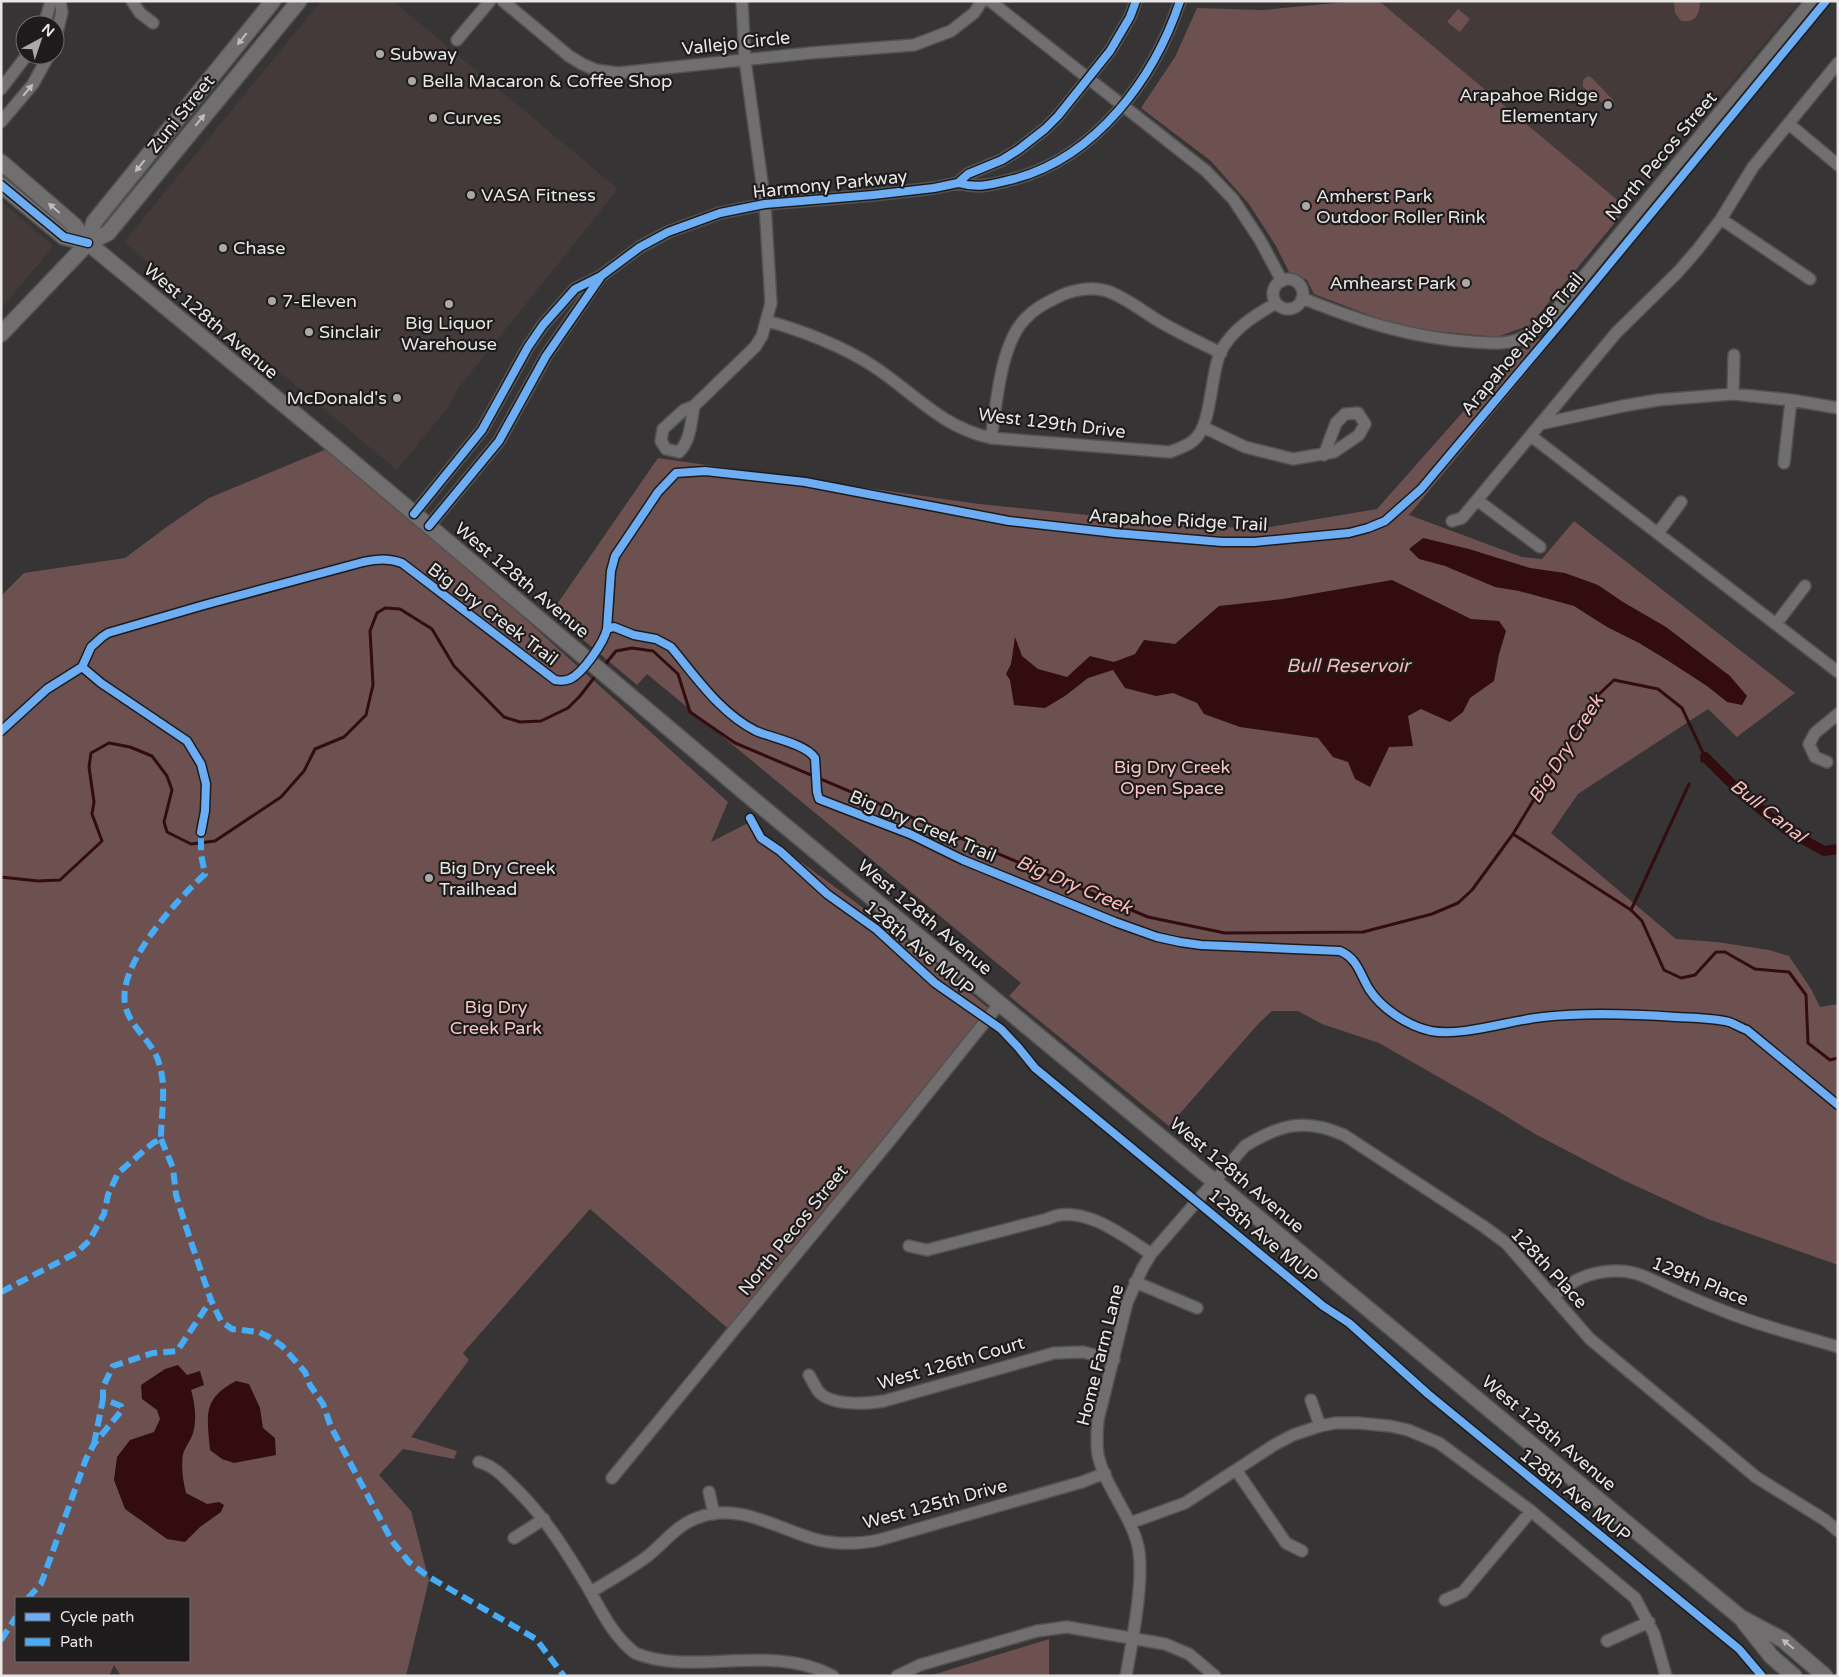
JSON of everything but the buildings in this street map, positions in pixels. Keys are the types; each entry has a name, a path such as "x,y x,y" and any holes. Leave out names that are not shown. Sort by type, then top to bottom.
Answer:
{"main road":[{"name":"Zuni Street","path":"88,243 94,222 273,1"},
{"name":"Zuni Street","path":"1,334 88,243 108,233 299,1"},
{"path":"1,162 74,225 88,243"},
{"path":"1,185 64,237 88,243"},
{"name":"West 128th Avenue","path":"88,243 429,526 749,796 1740,1617 1783,1640 1825,1676"},
{"name":"West 128th Avenue","path":"1740,1617 1771,1656 1794,1676"}],"street":[{"path":"47,15 51,1"},
{"path":"60,1 61,15"},
{"path":"132,1 140,13 153,23"},
{"path":"458,40 490,1"},
{"name":"Vallejo Circle","path":"503,1 569,56 582,64 603,72 632,73 832,51 914,45 951,31 974,13 982,1"},
{"path":"694,406 755,346 762,336 771,303 765,204 746,60 742,1"},
{"path":"990,1 1206,171 1233,200 1260,240 1282,281"},
{"name":"Harmony Parkway","path":"414,514 487,422 519,362 543,325 576,289 601,276 640,247 683,225 720,213 765,204 873,195 941,187 958,183 968,174 1002,160 1032,140 1058,116 1118,38 1130,17 1136,1"},
{"name":"Harmony Parkway","path":"958,183 972,187 985,186 1025,176 1048,166 1077,149 1101,129 1123,105 1160,50 1174,21 1180,1"},
{"name":"North Pecos Street","path":"1302,298 1376,325 1411,335 1495,343 1523,338 1552,315 1811,1"},
{"path":"1452,521 1462,518 1616,333 1678,272 1721,219 1753,167 1838,63"},
{"path":"1,89 19,65"},
{"path":"1,122 33,84 44,65"},
{"path":"1789,124 1838,165"},
{"path":"1721,219 1810,279"},
{"name":"Harmony Parkway","path":"429,526 503,435 546,356 601,276"},
{"path":"1291,280 1300,285 1303,294 1302,298 1293,308 1284,308 1276,302 1274,290 1282,281 1291,280"},
{"path":"991,438 1004,358 1011,338 1024,319 1042,305 1062,295 1082,289 1106,291 1132,304 1158,321 1221,353"},
{"path":"1276,302 1234,332 1221,353 1212,378 1208,411 1203,427 1245,447 1293,459 1324,455"},
{"name":"West 129th Drive","path":"767,322 844,349 882,372 948,421 964,430 991,438 1170,452 1194,440 1203,427"},
{"path":"1733,394 1734,355"},
{"path":"1540,424 1623,406 1733,394 1791,400 1838,408"},
{"path":"1784,463 1791,400"},
{"path":"487,422 503,435"},
{"path":"1531,436 1838,672"},
{"path":"1477,500 1540,548"},
{"path":"1658,533 1681,502"},
{"path":"1776,624 1805,586"},
{"path":"1827,762 1816,757 1809,744 1815,733 1838,714"},
{"name":"North Pecos Street","path":"612,1478 887,1144 1000,1003"},
{"name":"128th Place","path":"1214,1180 1245,1146 1264,1134 1293,1124 1327,1128 1344,1135 1483,1226 1506,1244 1590,1338 1756,1477 1826,1520 1838,1530"},
{"name":"Home Farm Lane","path":"1126,1676 1140,1568 1138,1545 1130,1523 1098,1455 1098,1420 1127,1303 1135,1282 1151,1254 1214,1180"},
{"path":"909,1246 927,1250 1047,1219 1055,1215 1063,1215 1096,1220 1151,1254"},
{"name":"129th Place","path":"1553,1297 1565,1286 1582,1277 1602,1271 1621,1271 1643,1276 1676,1292 1731,1314 1838,1347"},
{"path":"1135,1282 1197,1308"},
{"name":"West 126th Court","path":"809,1375 819,1392 825,1396 853,1403 867,1404 884,1401 1054,1353 1083,1352 1114,1360"},
{"path":"1311,1400 1320,1426"},
{"path":"1130,1523 1185,1503 1282,1440 1320,1426 1335,1423 1375,1424 1408,1430 1429,1439 1453,1453 1531,1511 1635,1598 1654,1634 1666,1676"},
{"path":"479,1462 488,1465 503,1476 544,1519 591,1592 608,1624 628,1648 644,1660 669,1670 692,1672 782,1664 816,1669 833,1676"},
{"path":"1236,1470 1286,1543 1302,1551"},
{"name":"West 125th Drive","path":"591,1592 648,1555 684,1524 696,1518 714,1514 735,1513 827,1542 840,1544 862,1543 879,1540 1064,1487 1105,1473"},
{"path":"709,1492 714,1514"},
{"path":"1445,1600 1464,1592 1531,1511"},
{"path":"514,1538 544,1519"},
{"path":"1607,1642 1649,1622"},
{"path":"897,1676 920,1666 1047,1629 1068,1627 1178,1648 1199,1661 1215,1676"}],"shaded area":[{"path":"321,1 393,1 618,189 457,390 450,405 397,470 124,242"},
{"name":"Arapahoe Ridge Elementary","path":"1379,1 1800,1 1627,208"},
{"path":"1,201 52,245 51,249 1,309"}],"green space":[{"path":"1356,1 1379,1 1627,208 1530,325 1497,337 1403,328 1314,294 1307,280 1289,272 1276,246 1249,204 1211,161 1141,108 1175,57 1197,8 1263,10"},
{"path":"1674,1 1700,1 1698,14 1690,21 1681,21 1675,13"},
{"path":"1458,9 1470,19 1460,32 1447,22"},
{"path":"1588,76 1614,101 1612,108 1608,108 1583,87 1583,80"},
{"name":"Big Dry Creek Open Space","path":"1543,336 1552,342 1409,515 1522,557 1542,559 1574,521 1795,693 1737,737 1708,709 1578,794 1551,833 1676,939 1717,942 1769,950 1789,956 1811,989 1820,1007 1838,1004 1838,1265 1708,1219 1621,1179 1535,1134 1379,1043 1322,1024 1298,1011 1272,1011 1259,1023 1169,1126 1009,996 1021,983 647,674 637,685 551,613 658,458 979,504 1177,524 1258,529 1377,509 1515,353"},
{"name":"Big Dry Creek Park","path":"334,446 728,802 711,842 748,823 915,946 993,1012 732,1332 590,1209 463,1353 469,1360 411,1437 457,1451 454,1459 403,1449 379,1475 411,1511 429,1580 406,1676 121,1676 114,1665 109,1676 1,1676 1,596 24,573 125,558 209,498"},
{"path":"1049,1639 1049,1676 929,1676"}],"water":[{"path":"1423,538 1469,549 1530,568 1565,573 1598,585 1666,627 1730,676 1747,696 1742,705 1727,702 1707,686 1667,660 1607,627 1574,606 1519,591 1495,587 1445,566 1419,559 1409,549"},
{"name":"Bull Reservoir","path":"1392,580 1471,619 1499,621 1506,631 1494,681 1470,698 1463,712 1450,722 1421,709 1408,716 1413,746 1389,747 1370,787 1355,779 1348,762 1333,757 1318,738 1240,727 1204,714 1197,703 1173,693 1156,696 1125,688 1113,670 1088,678 1065,696 1045,708 1014,705 1010,680 1006,674 1011,664 1015,637 1022,656 1038,669 1067,677 1090,656 1114,662 1135,654 1144,640 1175,644 1219,606 1283,599"},
{"path":"178,1365 187,1375 200,1371 204,1385 191,1390 195,1423 192,1436 183,1454 182,1464 186,1493 207,1504 219,1502 224,1505 221,1512 200,1527 185,1542 167,1539 125,1509 114,1480 117,1457 130,1440 154,1432 160,1419 157,1410 142,1399 141,1385 165,1369"},
{"path":"236,1381 249,1384 260,1408 263,1428 275,1438 276,1455 234,1463 222,1459 210,1450 209,1409 217,1394"}],"waterway":[{"name":"Big Dry Creek","path":"1,877 38,881 60,880 102,841 92,814 94,802 89,767 91,753 109,743 130,747 152,756 167,776 172,790 164,822 167,832 191,844 215,841 281,797 304,771 315,749 344,737 366,715 373,685 370,631 377,613 385,608 400,609 432,629 454,666 504,717 520,722 541,721 568,708 597,674"},
{"name":"Big Dry Creek","path":"603,667 616,651 632,648 653,651 678,674 690,712 735,743 1148,917 1225,933 1363,932 1432,914 1458,903 1472,890 1513,834 1596,697 1614,680 1658,689 1682,708 1705,757 1702,761"},
{"name":"Bull Canal","path":"1705,757 1744,796 1788,831 1824,851 1838,849"},
{"name":"Big Dry Creek","path":"1689,784 1631,910 1642,921 1664,970 1681,978 1695,975 1716,952 1725,952 1755,969 1789,972 1806,995 1808,1043 1830,1060 1838,1058"},
{"name":"Big Dry Creek","path":"1513,834 1631,910"}],"marked path":[{"path":"1,1292 76,1253 89,1241 104,1214 108,1195 118,1173 153,1143 161,1139 163,1082 159,1063 152,1048 127,1012 125,988 131,970 152,933 205,874 201,854 201,832"},
{"path":"161,1139 173,1168 176,1195 189,1236 211,1300 221,1321 232,1329 259,1332 269,1337 282,1346 305,1372 310,1385 323,1404 331,1427 392,1541 409,1562 429,1577 536,1639 564,1676"},
{"path":"29,1597 41,1584 86,1459 94,1444 122,1410 121,1406 103,1399 103,1387 113,1366 153,1353 177,1351 211,1300"},
{"path":"94,1444 103,1399"},
{"path":"1,1640 15,1619"}],"cycle path":[{"path":"414,514 482,430 528,347 543,325 575,289 601,276 640,247 668,232 720,213 765,204 873,195 934,188 958,183 968,174 1002,160 1018,150 1058,116 1110,51 1130,17 1136,1"},
{"path":"958,183 980,186 1014,179 1044,168 1071,153 1096,134 1138,86 1155,59 1180,1"},
{"name":"Arapahoe Ridge Trail","path":"607,629 611,571 615,556 658,492 676,473 705,471 805,482 1009,521 1115,533 1222,542 1254,542 1349,533 1385,521 1421,489 1570,312 1826,1"},
{"path":"1,185 64,237 88,243"},
{"path":"429,526 499,441 546,356 600,278"},
{"name":"Big Dry Creek Trail","path":"1,731 47,689 82,667 91,647 108,633 363,562 392,560 402,563 555,680 562,681 575,676 587,664 607,629 614,627 634,635 656,639 671,647 709,694 743,723 756,731 797,745 811,753 815,758 819,799 910,834 963,860 1115,922 1157,937 1201,945 1340,951 1354,962 1369,989 1388,1010 1413,1025 1431,1031 1457,1032 1530,1019 1576,1014 1703,1018 1729,1022 1747,1030 1838,1105"},
{"path":"82,667 101,683 187,741 201,764 206,784 205,811 201,832"},
{"name":"128th Ave MUP","path":"750,818 761,838 780,851 827,894 876,929 935,983 1001,1029 1035,1068 1323,1306 1349,1323 1428,1394 1739,1649 1762,1676"}],"place":[{"name":"Subway","path":"380,54"},
{"name":"Bella Macaron & Coffee Shop","path":"412,81"},
{"name":"Arapahoe Ridge Elementary","path":"1608,105"},
{"name":"Curves","path":"433,118"},
{"name":"VASA Fitness","path":"471,195"},
{"name":"Amherst Park Outdoor Roller Rink","path":"1306,206"},
{"name":"Chase","path":"223,248"},
{"name":"Amhearst Park","path":"1466,283"},
{"name":"7-Eleven","path":"272,301"},
{"name":"Big Liquor Warehouse","path":"449,304"},
{"name":"Sinclair","path":"309,332"},
{"name":"McDonald's","path":"397,398"},
{"name":"Big Dry Creek Trailhead","path":"429,878"}]}
